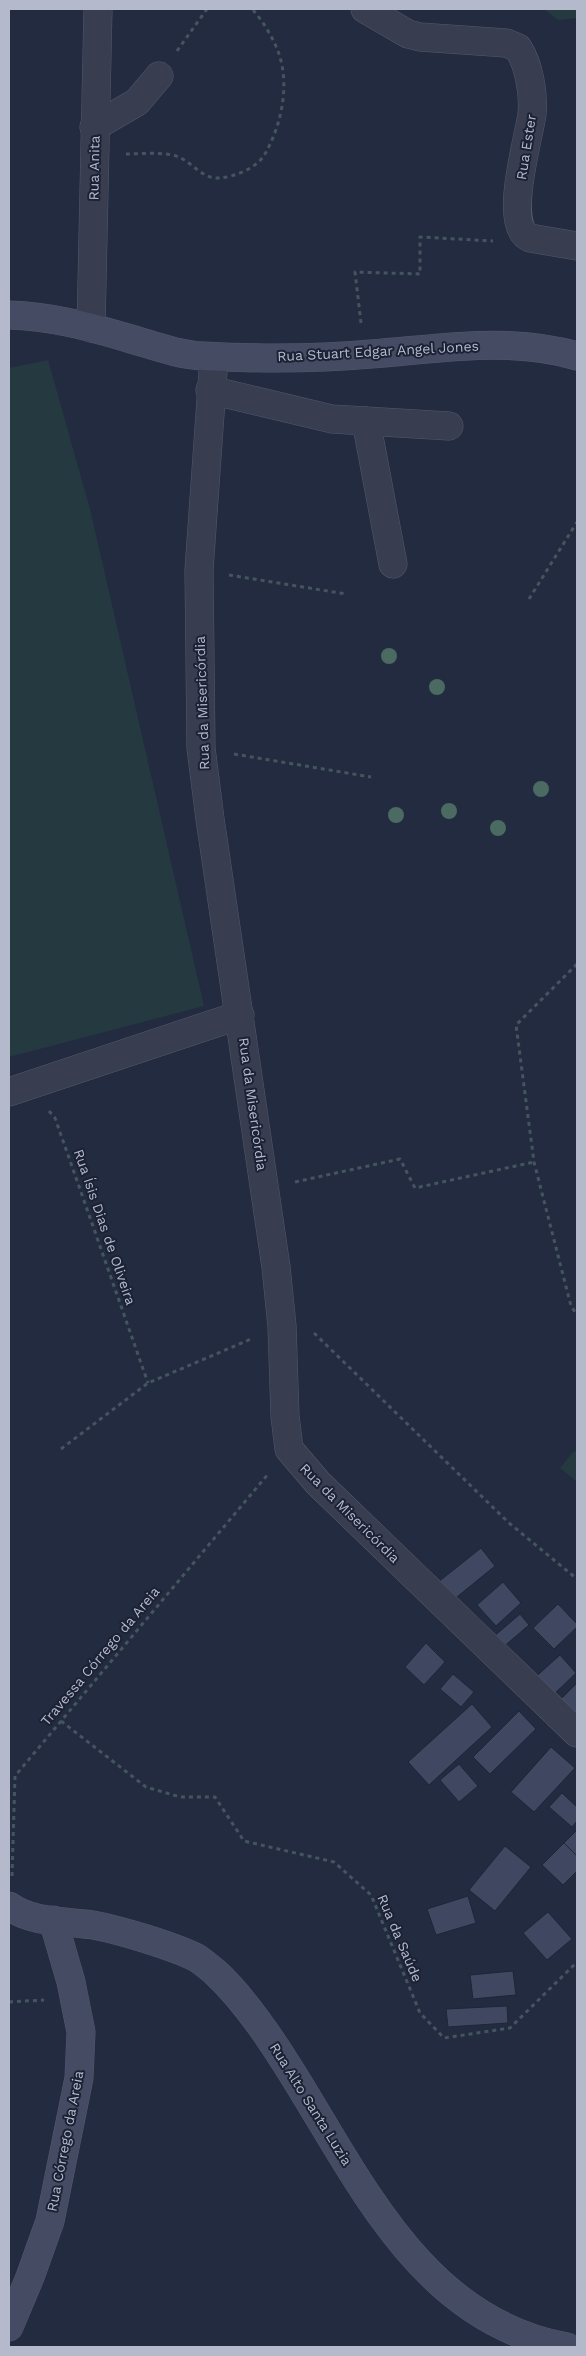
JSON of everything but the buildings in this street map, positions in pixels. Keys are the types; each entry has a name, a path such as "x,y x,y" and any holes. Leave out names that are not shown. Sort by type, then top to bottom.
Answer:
{"street":[{"name":"Rua Anita","path":"91,328 98,9"},
{"name":"Rua Ester","path":"365,9 414,35 447,40 506,44 518,48 525,61 532,108 521,166 518,209 520,225 526,236 544,242 577,246"},
{"path":"94,127 137,102 159,76"},
{"name":"Rua Stuart Edgar Angel Jones","path":"9,315 45,317 91,328 162,349 214,357 306,358 495,345 556,349 577,356"},
{"name":"Rua da Misericórdia","path":"214,357 210,390 199,570 201,748 276,1267 282,1326 285,1416 289,1449 318,1483 577,1733"},
{"path":"210,390 332,419 449,426"},
{"path":"366,420 393,564"},
{"path":"19,1088 240,1015"},
{"name":"Rua Alto Santa Luzia","path":"13,1912 94,1926 164,1946 198,1959 216,1973 273,2042 385,2223 407,2251 438,2281 498,2324 525,2336 567,2347"},
{"name":"Rua Córrego da Areia","path":"9,2327 30,2277 50,2221 80,2078 81,2032 71,1982 53,1920"}],"path":[{"path":"159,76 207,9"},
{"path":"94,154 172,154 183,159 202,173 218,178 241,174 264,156 280,118 284,82 279,54 260,18 252,9"},
{"path":"362,332 354,272 420,274 420,238 496,241 518,209"},
{"path":"529,599 577,522"},
{"path":"199,570 346,594"},
{"path":"201,748 371,777"},
{"path":"577,964 516,1025 534,1162 571,1306 577,1315"},
{"name":"Rua Ísis Dias de Oliveira","path":"19,1088 54,1118 148,1383"},
{"path":"264,1189 400,1160 415,1188 534,1162"},
{"path":"60,1449 148,1383 282,1326 317,1333 509,1523 577,1579"},
{"name":"Travessa Córrego da Areia","path":"13,1912 15,1776 289,1449"},
{"name":"Rua da Saúde","path":"61,1720 146,1787 180,1797 215,1797 244,1841 334,1862 371,1895 420,2013 444,2038 510,2028 577,1962"}],"shaded area":[{"path":"544,9 577,9 577,18 558,20"},
{"path":"48,360 90,509 204,1006 9,1057 9,368"},
{"path":"577,1451 577,1482 560,1468 573,1452"}]}
